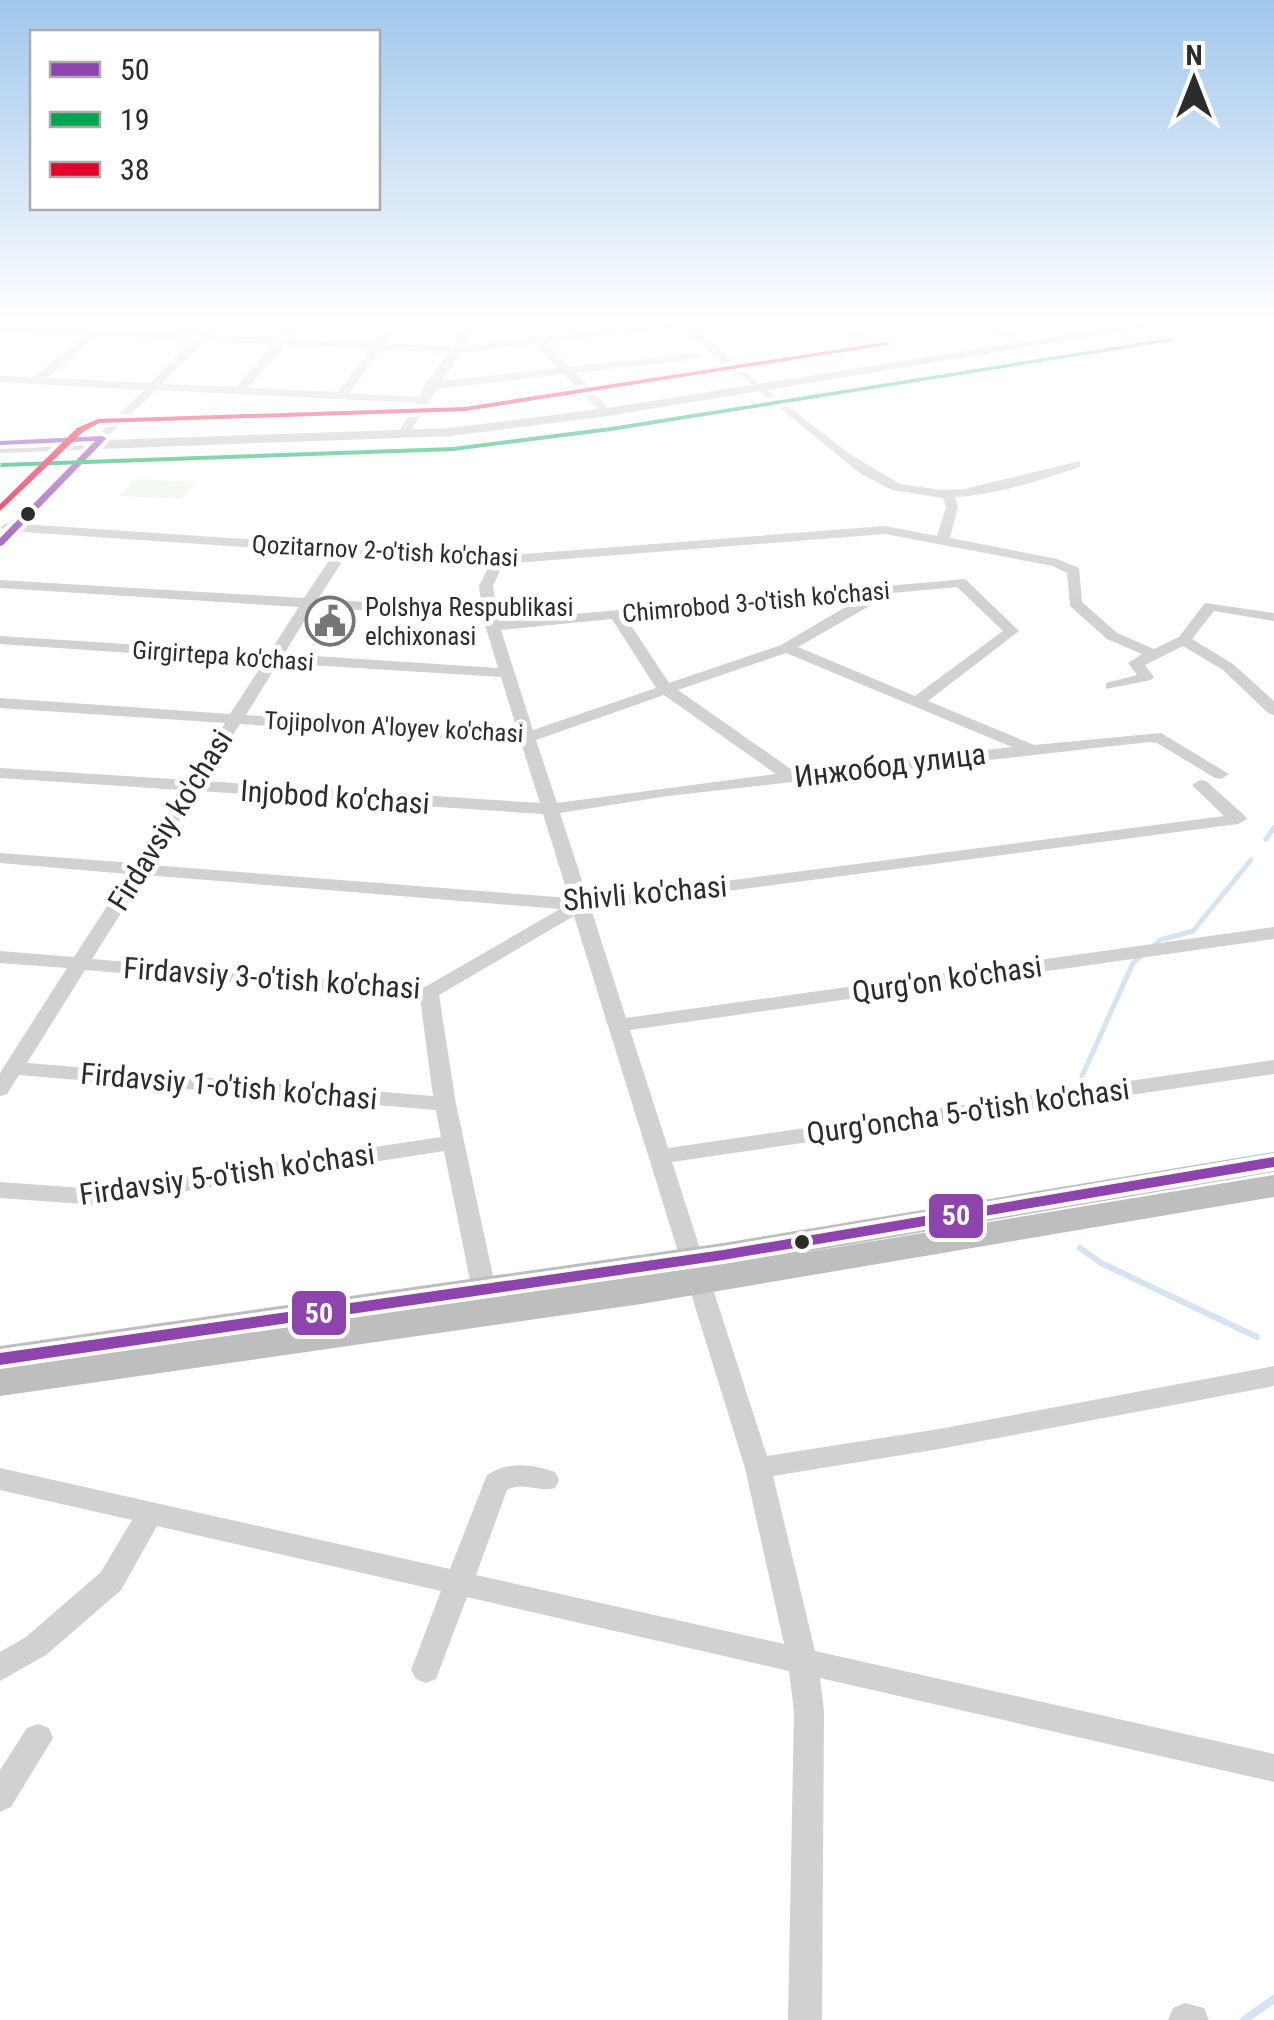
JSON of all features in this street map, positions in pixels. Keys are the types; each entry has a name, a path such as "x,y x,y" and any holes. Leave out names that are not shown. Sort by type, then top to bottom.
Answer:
{"highway":[{"path":"0,1360 484,1290 698,1271 1274,1162"},
{"path":"0,1383 698,1271 1274,1186"}],"main road":[{"path":"5,533 98,442 405,430 514,417"},
{"path":"0,445 451,432 547,417"}],"street":[{"path":"98,442 122,417"},
{"path":"405,430 412,417"},
{"path":"800,417 894,487 947,492 1000,489 1076,464"},
{"path":"943,539 952,507 947,492"},
{"name":"Qozitarnov 2-o'tish ko'chasi","path":"5,533 498,560 885,530 1045,558 1074,571 1075,603 1112,636 1156,655"},
{"name":"Firdavsiy ko'chasi","path":"0,1089 341,552"},
{"path":"498,560 486,586 491,620 525,738 582,905 758,1468 803,1663 809,1711 805,2020"},
{"name":"Chimrobod 3-o'tish ko'chasi","path":"0,584 491,620 617,615 960,582 1012,631 916,702"},
{"name":"Tojipolvon A'loyev ko'chasi","path":"0,703 525,738 786,648 874,598 874,590"},
{"path":"1112,686 1146,676 1136,662 1184,640 1212,605 1274,618"},
{"path":"617,615 664,688 792,777"},
{"name":"Girgirtepa ko'chasi","path":"0,640 506,674"},
{"path":"1184,640 1228,667 1274,710"},
{"path":"786,648 1030,749"},
{"name":"Инжобод улица","path":"551,809 1150,736 1161,738 1221,774"},
{"name":"Injobod ko'chasi","path":"0,772 190,788 551,809"},
{"name":"Shivli ko'chasi","path":"0,858 582,905 1238,819 1200,785"},
{"name":"Firdavsiy 3-o'tish ko'chasi","path":"0,957 429,993 582,905"},
{"name":"Qurg'on ko'chasi","path":"620,1025 1274,933"},
{"path":"429,993 445,1104 484,1290"},
{"name":"Qurg'oncha 5-o'tish ko'chasi","path":"662,1156 1274,1067"},
{"name":"Firdavsiy 1-o'tish ko'chasi","path":"13,1068 445,1104"},
{"name":"Firdavsiy 5-o'tish ko'chasi","path":"0,1190 98,1197 454,1142"},
{"path":"758,1468 939,1439 1274,1376"},
{"path":"426,1670 496,1483 504,1476 546,1480"},
{"path":"0,1479 1274,1768"},
{"path":"0,1668 36,1646 111,1581 150,1514"},
{"path":"0,1797 38,1738"}],"shaded area":[{"path":"135,479 196,482 181,499 119,496"}],"waterway":[{"path":"1266,839 1274,828"},
{"path":"1151,948 1160,940 1193,931 1251,860"},
{"path":"1082,1076 1133,963 1142,955"},
{"path":"1080,1248 1101,1263 1257,1337"},
{"path":"1244,2020 1274,1999"}],"transit line":[{"name":"38","path":"0,509 80,430 98,421 212,417"},
{"name":"19","path":"1,465 453,449 685,417"},
{"name":"50","path":"0,443 102,438 0,543"},
{"name":"50","path":"0,1359 723,1255 1274,1162"}],"place":[{"name":"Polshya Respublikasi elchixonasi","path":"330,621"}]}
